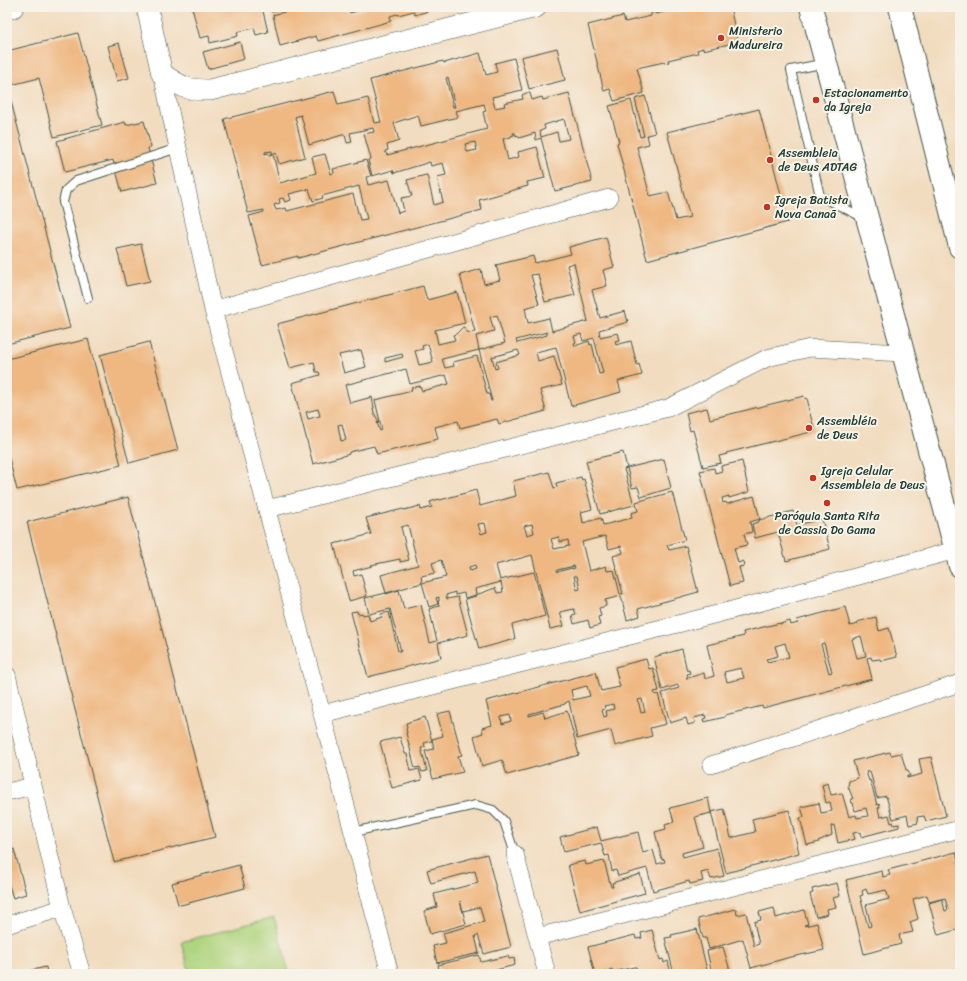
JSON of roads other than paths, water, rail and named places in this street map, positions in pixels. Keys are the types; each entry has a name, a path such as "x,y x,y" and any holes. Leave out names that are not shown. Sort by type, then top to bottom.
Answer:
{"main road":[{"path":"811,7 958,558"},
{"path":"900,7 960,247"}],"street":[{"path":"7,9 13,7"},
{"path":"147,7 212,310 322,714 390,974"},
{"path":"162,74 179,85 189,89 210,90 536,7"},
{"path":"212,310 609,198"},
{"path":"267,509 668,408 767,358 810,348 903,353"},
{"path":"322,714 709,616 958,558"},
{"path":"7,675 62,908 82,974"},
{"path":"711,765 960,683"},
{"path":"7,792 33,786"},
{"path":"537,937 960,829"},
{"path":"514,854 547,974"},
{"path":"7,925 62,908"}],"lane":[{"path":"827,63 791,70 820,196 868,220"},
{"path":"88,298 63,202 66,190 76,181 178,148"},
{"path":"353,832 476,805 493,810 504,821 514,854"}],"place":[{"name":"Ministerio Madureira","path":"721,38"},
{"name":"Estacionamento da Igreja","path":"816,100"},
{"name":"Assembleia de Deus ADTAG","path":"770,160"},
{"name":"Igreja Batista Nova Canaã","path":"767,207"},
{"name":"Assembléia de Deus","path":"809,428"},
{"name":"Igreja Celular Assembleia de Deus","path":"813,478"},
{"name":"Paróquia Santa Rita de Cassia Do Gama","path":"827,503"}]}
